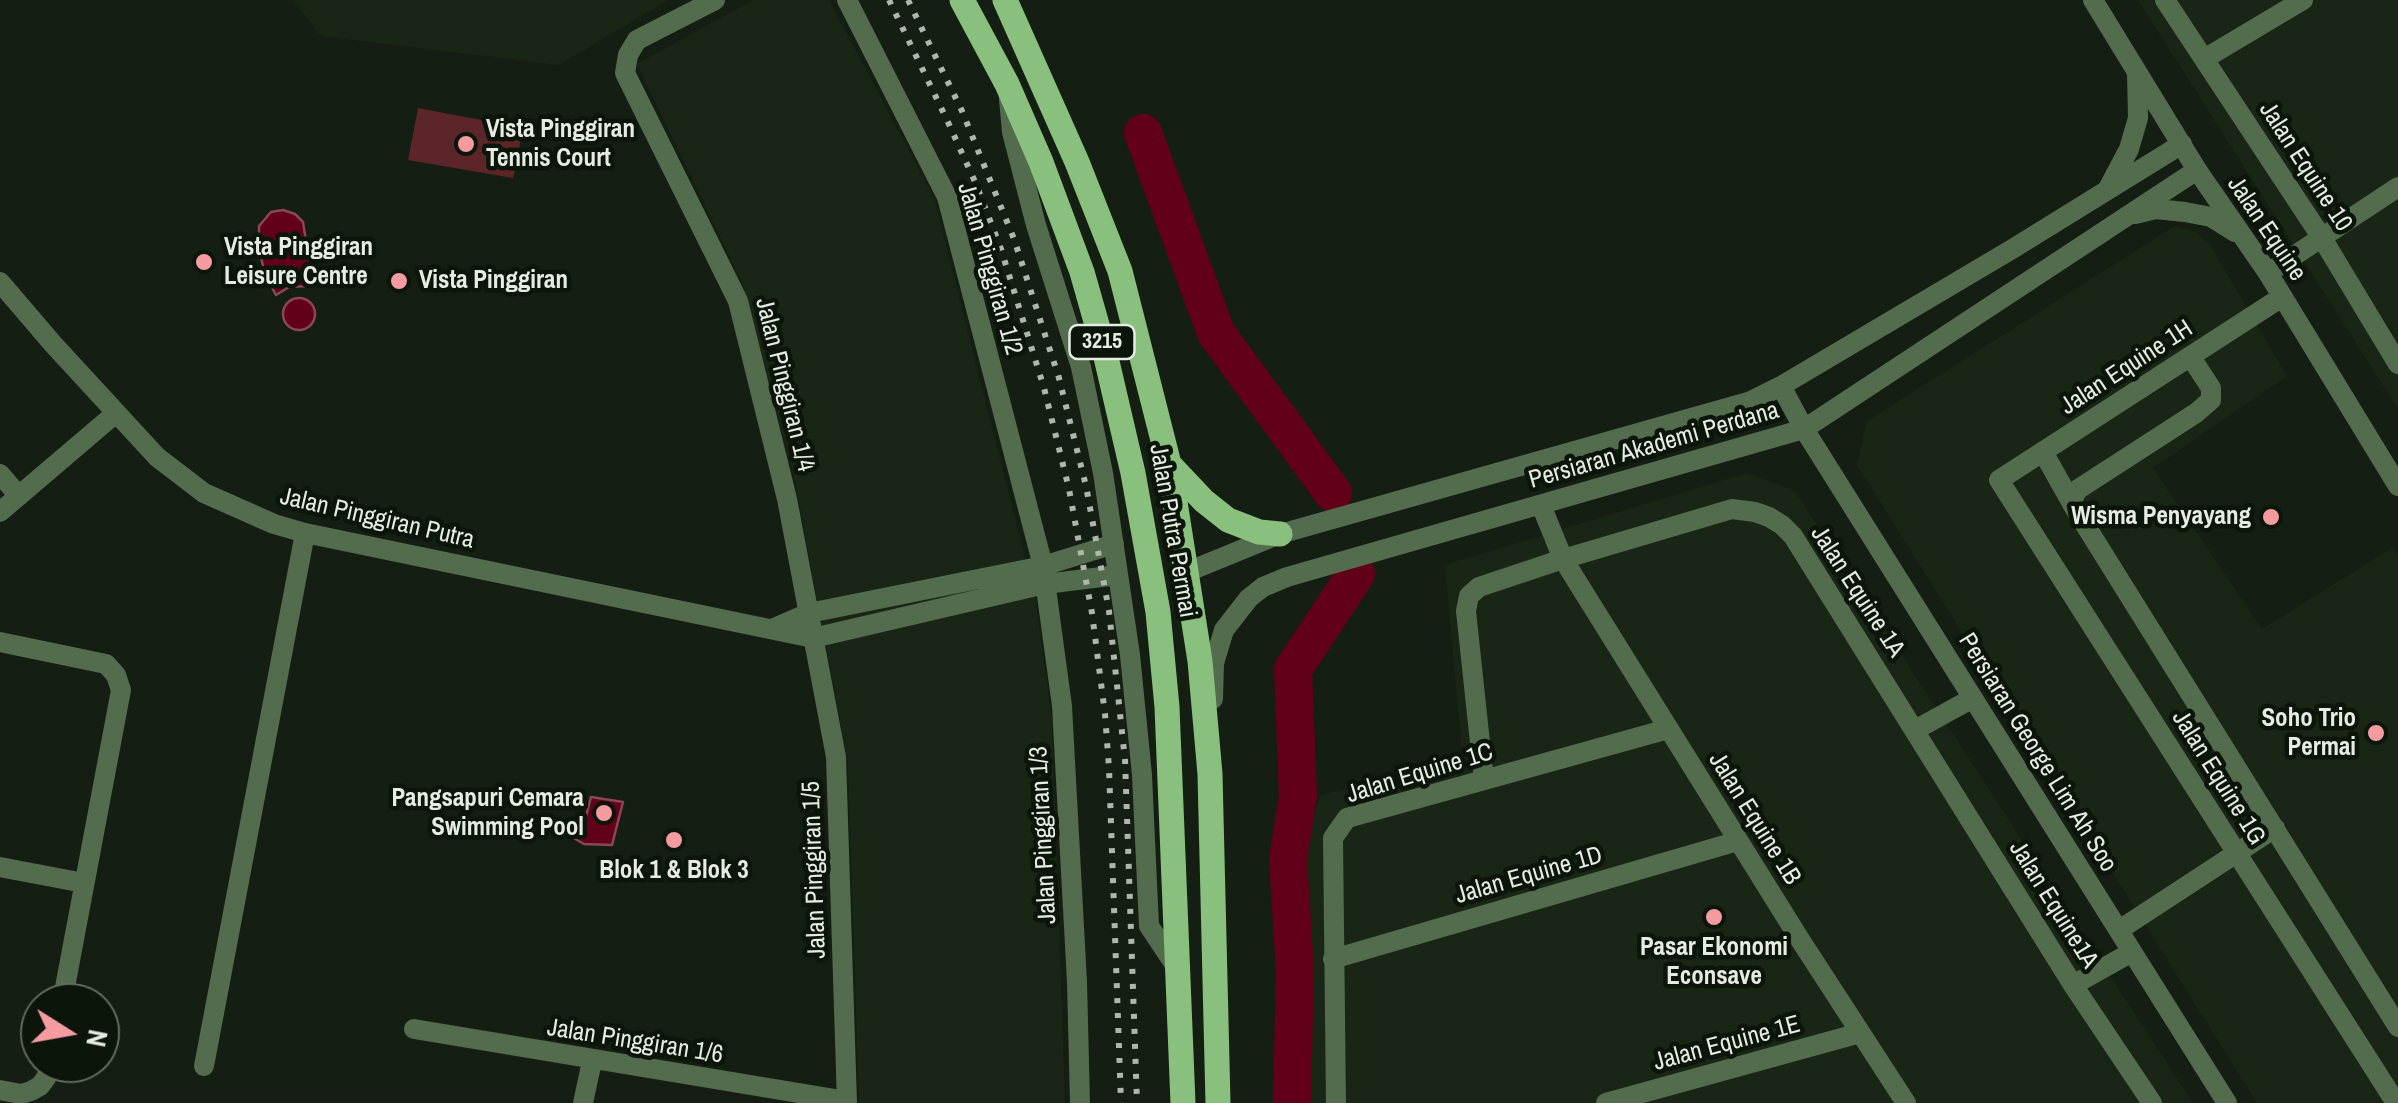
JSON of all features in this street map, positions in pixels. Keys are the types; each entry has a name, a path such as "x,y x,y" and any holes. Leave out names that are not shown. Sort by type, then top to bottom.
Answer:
{"main road":[{"name":"Jalan Putra Permai","path":"962,0 1008,84 1082,272 1106,353 1133,473 1158,612 1166,707 1184,1103"},
{"name":"Jalan Putra Permai","path":"1006,0 1120,271 1169,464 1200,662 1210,774 1218,1103"},
{"path":"1169,464 1228,520 1259,532 1280,534"},
{"path":"1158,612 1167,588 1187,572"}],"street":[{"name":"Jalan Pinggiran 1/4","path":"715,0 638,40 628,56 625,73 738,302 787,498 813,638"},
{"name":"Jalan Pinggiran 1/2","path":"846,0 947,197 1044,575"},
{"name":"Jalan Equine","path":"2094,0 2398,486"},
{"name":"Jalan Equine 10","path":"2165,0 2322,238 2398,364"},
{"path":"2204,59 2304,0"},
{"path":"2108,189 2129,149 2138,118 2137,69"},
{"path":"1008,84 1012,132 1036,225 1081,367 1103,473 1130,655 1142,775 1149,926 1178,968"},
{"name":"Persiaran Akademi Perdana","path":"1187,572 1280,534 1752,401 2014,248 2182,144"},
{"name":"Persiaran Akademi Perdana","path":"1210,774 1214,663 1224,630 1263,587 1804,429 2197,170"},
{"path":"2268,273 2398,187"},
{"path":"2125,216 2156,209 2186,212 2210,217 2242,235"},
{"name":"Jalan Pinggiran Putra","path":"0,282 157,457 204,493 274,524 813,638 1044,575"},
{"name":"Jalan Equine 1H","path":"1999,480 2282,297"},
{"path":"2072,501 2077,490 2207,405 2211,388 2190,356"},
{"name":"Persiaran George Lim Ah Soo","path":"1780,386 2227,1103"},
{"path":"0,512 116,413"},
{"name":"Jalan Equine 1G","path":"2043,452 2398,1027"},
{"path":"0,474 19,496"},
{"name":"Jalan Equine 1G","path":"1999,480 2396,1103"},
{"name":"Jalan Equine 1B","path":"1541,505 1563,559 1904,1099"},
{"name":"Jalan Equine 1A","path":"1563,559 1732,509 1769,517 1793,536 1915,730"},
{"path":"204,1066 304,532"},
{"path":"1044,575 1114,544"},
{"path":"1484,780 1466,610 1469,596 1479,587 1563,559"},
{"path":"772,629 809,613 1044,575 1118,575"},
{"name":"Jalan Pinggiran 1/3","path":"1044,575 1062,706 1080,1103"},
{"name":"Jalan Pinggiran 1/5","path":"813,638 836,757 847,1102"},
{"path":"0,642 106,664 116,675 121,690 66,983"},
{"path":"1915,730 1973,698"},
{"name":"Jalan Equine 1C","path":"1336,1103 1333,838 1347,818 1668,729"},
{"name":"Jalan Equine1A","path":"1915,730 2073,985 2152,1103"},
{"path":"2118,930 2275,828"},
{"name":"Jalan Equine 1D","path":"1333,960 1738,841"},
{"path":"0,867 84,883"},
{"path":"2073,985 2132,952"},
{"name":"Jalan Pinggiran 1/6","path":"414,1029 847,1102"},
{"name":"Jalan Equine 1E","path":"1606,1103 1860,1033"},
{"path":"583,1103 592,1060"},
{"path":"0,1090 21,1094 42,1083"}],"shaded area":[{"path":"293,0 668,0 559,65 321,36"},
{"path":"753,0 829,0 934,198 1035,598 1052,721 1065,1103 859,1103 848,764 795,481 744,287 637,64"},
{"path":"2138,0 2398,0 2398,409"},
{"name":"Vista Pinggiran Tennis Court","path":"418,108 523,128 513,178 408,160"},
{"path":"283,210 303,222 311,272 309,286 289,287 276,295 265,275 259,226 271,212"},
{"path":"2175,226 2194,231 2209,243 2287,376 2153,468 2262,629 2393,547 2398,555 2398,1103 2257,1103 1857,465 1867,421"},
{"path":"299,298 310,303 315,314 310,325 299,330 288,325 283,314 288,303"},
{"path":"1747,473 1795,491 2193,1103 1305,1103 1302,852 1321,795 1463,764 1445,565"},
{"name":"Pangsapuri Cemara Swimming Pool","path":"591,797 623,802 612,845 584,844 572,837 572,828 584,824"}],"waterway":[{"path":"1143,133 1216,333 1333,493"},
{"path":"1292,1103 1295,972 1288,858 1298,796 1293,669 1356,574"}],"railway":[{"path":"889,0 976,184 1001,249 1044,388 1069,489 1092,613 1105,714 1121,1103"},
{"path":"908,0 962,111 1014,239 1059,378 1086,486 1109,611 1125,760 1137,1103"}],"place":[{"name":"Vista Pinggiran Tennis Court","path":"466,144"},
{"name":"Vista Pinggiran Leisure Centre","path":"204,262"},
{"name":"Vista Pinggiran","path":"399,281"},
{"name":"Wisma Penyayang","path":"2271,517"},
{"name":"Soho Trio Permai","path":"2376,733"},
{"name":"Pangsapuri Cemara Swimming Pool","path":"604,813"},
{"name":"Blok 1 & Blok 3","path":"674,840"},
{"name":"Pasar Ekonomi Econsave","path":"1714,917"}]}
